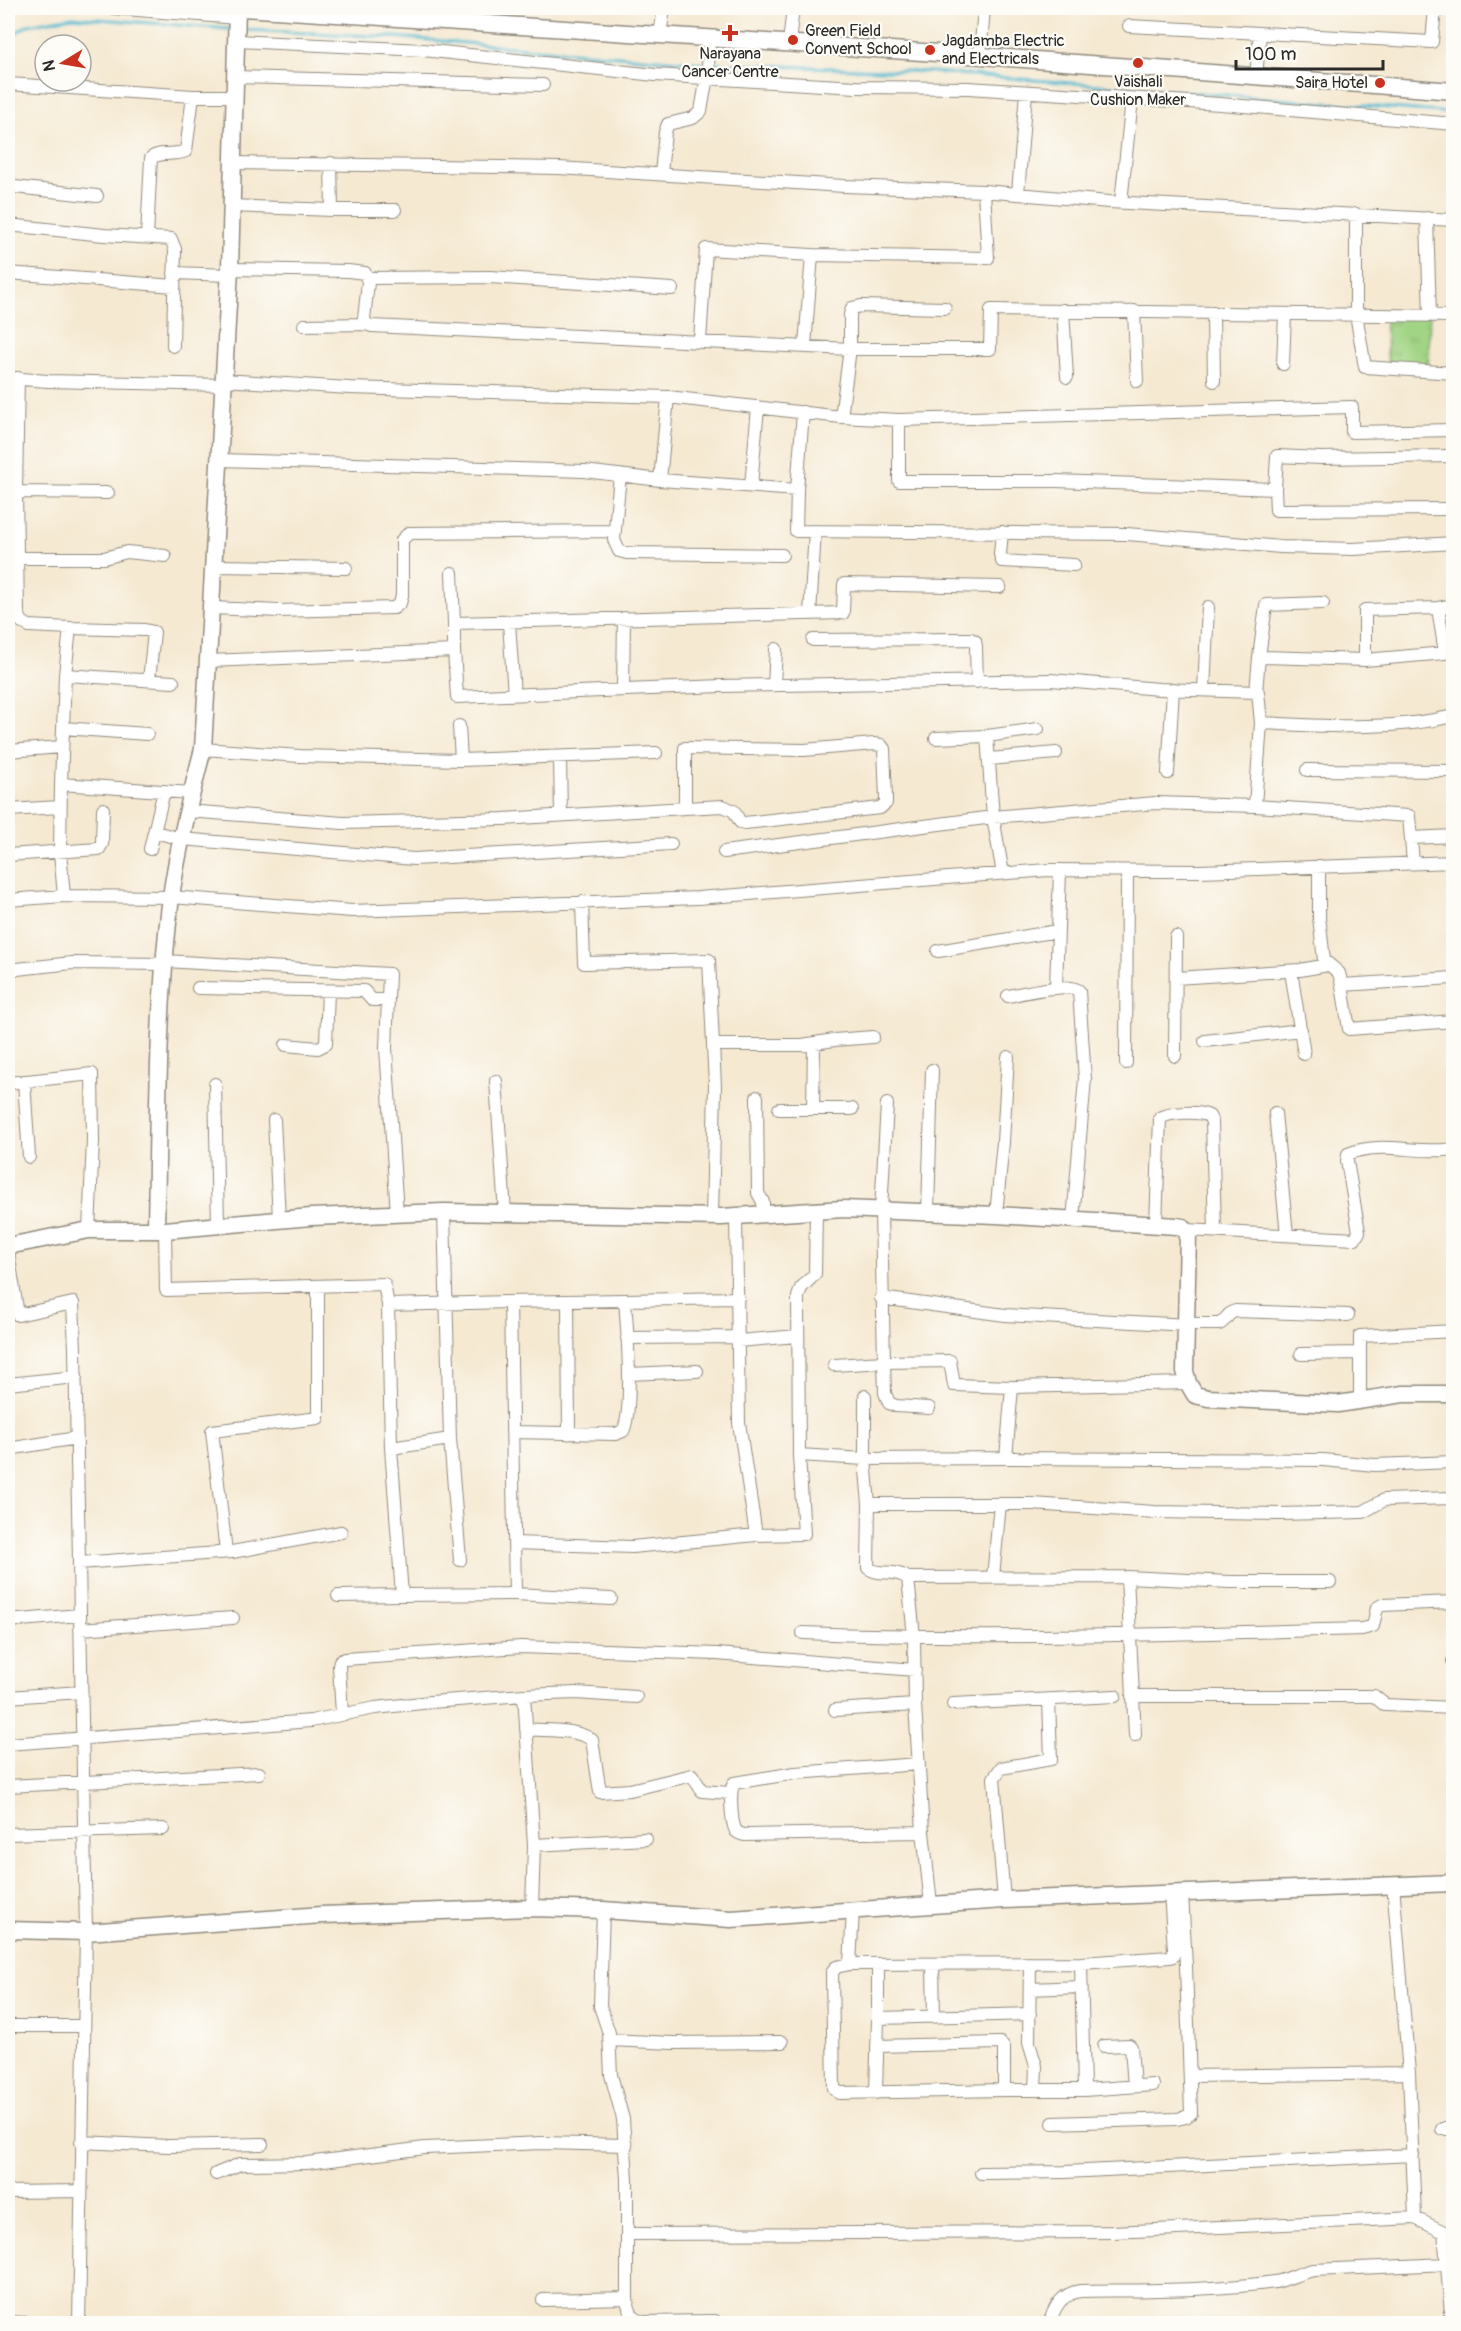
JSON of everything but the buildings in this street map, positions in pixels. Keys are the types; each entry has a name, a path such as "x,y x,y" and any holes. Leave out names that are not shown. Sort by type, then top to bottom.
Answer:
{"street":[{"path":"113,8 239,11 660,35 709,46 789,43 1454,91"},
{"path":"660,35 664,8"},
{"path":"789,43 793,8"},
{"path":"980,56 984,8"},
{"path":"1129,26 1432,42 1435,8"},
{"path":"239,11 234,96 230,272 204,749 191,793 171,897 158,1078 161,1230 166,1290 384,1284 388,1305 391,1448 402,1595"},
{"path":"1256,76 1260,33"},
{"path":"237,41 423,50 856,87 968,88 1454,124"},
{"path":"661,174 666,127 671,122 699,114 703,106 709,46"},
{"path":"235,77 543,85"},
{"path":"8,84 193,96 234,96"},
{"path":"1018,194 1026,92"},
{"path":"147,237 151,158 156,155 186,151 193,96"},
{"path":"1121,202 1132,99"},
{"path":"232,163 559,168 1454,220"},
{"path":"331,163 332,210"},
{"path":"8,184 15,187 97,196"},
{"path":"700,341 706,249 812,255 988,258 984,191"},
{"path":"231,206 395,210"},
{"path":"1356,214 1356,314 1365,367 1454,373"},
{"path":"1427,218 1430,315"},
{"path":"8,225 78,233 166,237 173,241 173,346"},
{"path":"805,346 812,255"},
{"path":"174,273 348,271 361,272 368,278 490,277 672,289"},
{"path":"8,273 174,286"},
{"path":"366,324 364,313 368,278"},
{"path":"841,417 850,349 852,308 861,306 945,308"},
{"path":"304,325 366,324 850,349 990,349 991,310 1454,316"},
{"path":"1063,310 1066,377"},
{"path":"1134,311 1137,381"},
{"path":"1213,312 1214,381"},
{"path":"1283,364 1285,314"},
{"path":"149,680 154,632 24,624 13,610 17,558 13,378 48,381 223,383 668,397 841,417 899,420 1352,408 1352,432 1454,430"},
{"path":"660,480 668,397"},
{"path":"752,486 758,407"},
{"path":"803,412 796,531 1127,534 1281,547 1353,549 1454,543"},
{"path":"899,420 899,481 1056,481 1275,489"},
{"path":"1454,456 1321,458 1277,456 1275,489 1276,510 1454,509"},
{"path":"220,460 573,470 660,480 797,490"},
{"path":"620,475 615,544 622,553 782,555"},
{"path":"16,492 108,494"},
{"path":"212,608 278,610 394,608 400,603 402,596 402,540 409,533 615,531"},
{"path":"810,614 815,531"},
{"path":"1002,532 1000,554 1002,561 1074,565"},
{"path":"17,558 104,558 128,552 165,556"},
{"path":"215,566 346,568"},
{"path":"452,573 457,697 774,685 1051,680 1173,689 1256,692"},
{"path":"453,623 843,613 844,584 1000,587"},
{"path":"1255,806 1261,723 1258,692 1256,692 1266,605 1323,603"},
{"path":"1365,660 1365,610 1438,608 1454,605"},
{"path":"1204,690 1208,607"},
{"path":"1259,657 1365,660 1445,653 1438,608"},
{"path":"623,690 624,618"},
{"path":"509,622 514,695"},
{"path":"64,896 60,852 60,807 65,675 70,628"},
{"path":"813,640 971,639 975,641 976,647 977,682"},
{"path":"774,685 776,649"},
{"path":"209,661 454,651"},
{"path":"65,675 173,682"},
{"path":"1168,773 1173,689"},
{"path":"1261,723 1359,728 1404,725 1454,716"},
{"path":"459,726 461,760"},
{"path":"63,728 147,734"},
{"path":"936,738 987,736 1038,729"},
{"path":"987,736 993,817 1004,874"},
{"path":"187,811 343,822 503,819 723,806 731,809 740,822 745,823 880,808 886,803 884,749 881,745 874,744 804,750 686,748 685,808"},
{"path":"8,751 62,747"},
{"path":"204,749 300,756 461,760 656,753"},
{"path":"990,759 1056,753"},
{"path":"560,758 561,815"},
{"path":"1307,770 1454,771"},
{"path":"61,784 191,793"},
{"path":"150,849 164,791"},
{"path":"724,852 993,817 1156,803 1255,806 1409,816 1413,863"},
{"path":"8,810 60,807"},
{"path":"8,855 93,851 101,847 103,809"},
{"path":"155,832 182,839 414,859 671,844"},
{"path":"1412,838 1454,836"},
{"path":"8,900 64,896 171,897 352,911 698,898 1060,870 1200,871 1454,862"},
{"path":"1319,866 1324,960 1339,973 1349,1029 1452,1021"},
{"path":"1056,988 1060,870"},
{"path":"1126,1063 1127,871"},
{"path":"582,902 584,963 709,960 715,1086 712,1216"},
{"path":"938,951 1057,931"},
{"path":"1175,1056 1176,937"},
{"path":"8,970 72,963 165,963 389,974 386,1048 397,1214"},
{"path":"1176,978 1291,970 1328,965"},
{"path":"1291,970 1304,1054"},
{"path":"1342,986 1454,978"},
{"path":"198,988 364,991 372,1000 388,1000"},
{"path":"1008,996 1056,988 1075,988 1080,995 1085,1079 1073,1220"},
{"path":"286,1046 318,1048 327,1044 328,991"},
{"path":"1205,1041 1301,1030"},
{"path":"713,1045 814,1044 873,1037"},
{"path":"813,1109 814,1044"},
{"path":"996,1215 1004,1142 1008,1057"},
{"path":"928,1212 932,1070"},
{"path":"8,1083 92,1074 93,1142 89,1230"},
{"path":"24,1081 29,1157"},
{"path":"496,1081 505,1214"},
{"path":"215,1084 218,1225"},
{"path":"757,1097 758,1193 763,1202 763,1214"},
{"path":"887,1104 881,1210 881,1298 885,1394 889,1403 896,1406 929,1408"},
{"path":"779,1109 852,1109"},
{"path":"1156,1225 1160,1118 1167,1115 1203,1113 1209,1116 1212,1122 1215,1231"},
{"path":"1275,1113 1287,1235"},
{"path":"274,1120 279,1220"},
{"path":"80,2324 86,1932 73,1303 18,1315 8,1245 89,1230 161,1230 279,1220 444,1212 736,1216 881,1210 1177,1226 1187,1230 1350,1239 1358,1237 1359,1228 1347,1158 1350,1153 1390,1148 1430,1152 1454,1149"},
{"path":"515,1543 632,1546 756,1535 804,1534 799,1455 799,1291 813,1278 815,1269 816,1211"},
{"path":"444,1212 450,1439 460,1560"},
{"path":"736,1216 739,1424 756,1535"},
{"path":"1187,1230 1189,1240 1188,1324 1185,1371 1188,1383 1195,1395 1208,1398 1316,1404 1360,1402 1403,1394 1454,1394"},
{"path":"226,1552 212,1431 318,1418 318,1286"},
{"path":"388,1305 738,1298"},
{"path":"881,1298 1005,1315 1188,1324 1219,1324 1224,1322 1230,1313 1236,1311 1348,1314"},
{"path":"512,1432 615,1434 623,1431 629,1374 625,1300"},
{"path":"568,1301 569,1434"},
{"path":"510,1302 514,1594"},
{"path":"1360,1402 1359,1339 1362,1335 1454,1331"},
{"path":"627,1338 738,1339 798,1336"},
{"path":"1301,1354 1359,1353"},
{"path":"834,1365 950,1361 954,1385 1011,1387 1188,1383"},
{"path":"629,1374 697,1371"},
{"path":"8,1384 76,1377"},
{"path":"1006,1458 1011,1387"},
{"path":"866,1396 868,1568 875,1572 897,1572 908,1578 1127,1577 1229,1582 1330,1582"},
{"path":"8,1449 77,1438"},
{"path":"391,1448 450,1439"},
{"path":"799,1455 865,1459 1323,1460 1375,1465 1454,1462"},
{"path":"868,1504 1000,1504 1155,1512 1356,1512 1369,1510 1384,1500 1454,1498"},
{"path":"993,1577 1000,1504"},
{"path":"79,1563 226,1552 341,1532"},
{"path":"1127,1577 1136,1735"},
{"path":"908,1578 914,1637 922,1832 931,1904"},
{"path":"338,1596 514,1594 610,1599"},
{"path":"803,1633 914,1637 1129,1636 1362,1629 1373,1626 1377,1608 1382,1605 1454,1602"},
{"path":"8,1621 80,1615"},
{"path":"80,1629 233,1618"},
{"path":"342,1714 339,1666 340,1661 345,1659 521,1647 717,1654 915,1670"},
{"path":"8,1697 81,1692"},
{"path":"8,1744 311,1721 342,1714 431,1702 524,1695 576,1693 636,1697"},
{"path":"524,1695 534,1845 532,1908"},
{"path":"1132,1695 1374,1696 1385,1705 1454,1708"},
{"path":"953,1704 1115,1696"},
{"path":"1004,1900 994,1778 1001,1768 1051,1759 1049,1699"},
{"path":"835,1710 915,1705"},
{"path":"526,1729 569,1732 592,1740 600,1792 630,1790 692,1775 702,1791 730,1792"},
{"path":"919,1764 770,1775 734,1783 730,1787 730,1792 734,1826 745,1835 922,1832"},
{"path":"8,1786 259,1773"},
{"path":"8,1834 163,1829"},
{"path":"534,1845 646,1839"},
{"path":"8,1930 86,1932 322,1915 532,1908 603,1910 731,1919 1004,1900 1454,1883"},
{"path":"1393,1884 1409,2073 1415,2218"},
{"path":"1154,2085 1084,2090 839,2093 834,2088 832,1973 836,1967 850,1964 1081,1963 1173,1956 1176,1893"},
{"path":"1053,2123 1186,2117 1191,2109 1176,1893"},
{"path":"603,1910 600,2006 610,2040 613,2085 622,2112 626,2145 629,2310 634,2319 639,2321 715,2321"},
{"path":"850,1964 853,1910"},
{"path":"1030,1963 1029,2043 1036,2066 1035,2090"},
{"path":"1081,1963 1084,2090"},
{"path":"876,2093 878,1964"},
{"path":"933,1964 934,2017"},
{"path":"1030,1989 1081,1987"},
{"path":"878,2018 1030,2014"},
{"path":"8,2026 84,2026"},
{"path":"610,2040 672,2043 782,2042"},
{"path":"877,2046 1000,2043 1004,2048 1004,2090"},
{"path":"1104,2046 1129,2045 1131,2047 1134,2086"},
{"path":"1190,2076 1409,2073"},
{"path":"81,2142 168,2146 262,2144"},
{"path":"216,2174 240,2164 307,2163 425,2148 542,2143 626,2145"},
{"path":"981,2173 1065,2172 1413,2155"},
{"path":"8,2192 81,2191"},
{"path":"627,2234 1113,2232 1415,2218 1449,2232 1447,2264 1452,2324"},
{"path":"1049,2324 1058,2302 1064,2296 1080,2290 1260,2283 1277,2281 1299,2272 1314,2270 1447,2264"},
{"path":"543,2300 627,2298"},
{"path":"8,2322 49,2324"}],"green space":[{"path":"1385,315 1430,316 1428,371 1388,368"}],"waterway":[{"path":"8,38 28,25 72,17 230,29"},
{"path":"245,30 394,37 703,63"},
{"path":"710,63 932,72 1454,113"}],"place":[{"name":"Narayana Cancer Centre","path":"730,33"},
{"name":"Green Field Convent School","path":"793,40"},
{"name":"Jagdamba Electric and Electricals","path":"930,50"},
{"name":"Vaishali Cushion Maker","path":"1138,63"},
{"name":"Saira Hotel","path":"1380,83"}]}
